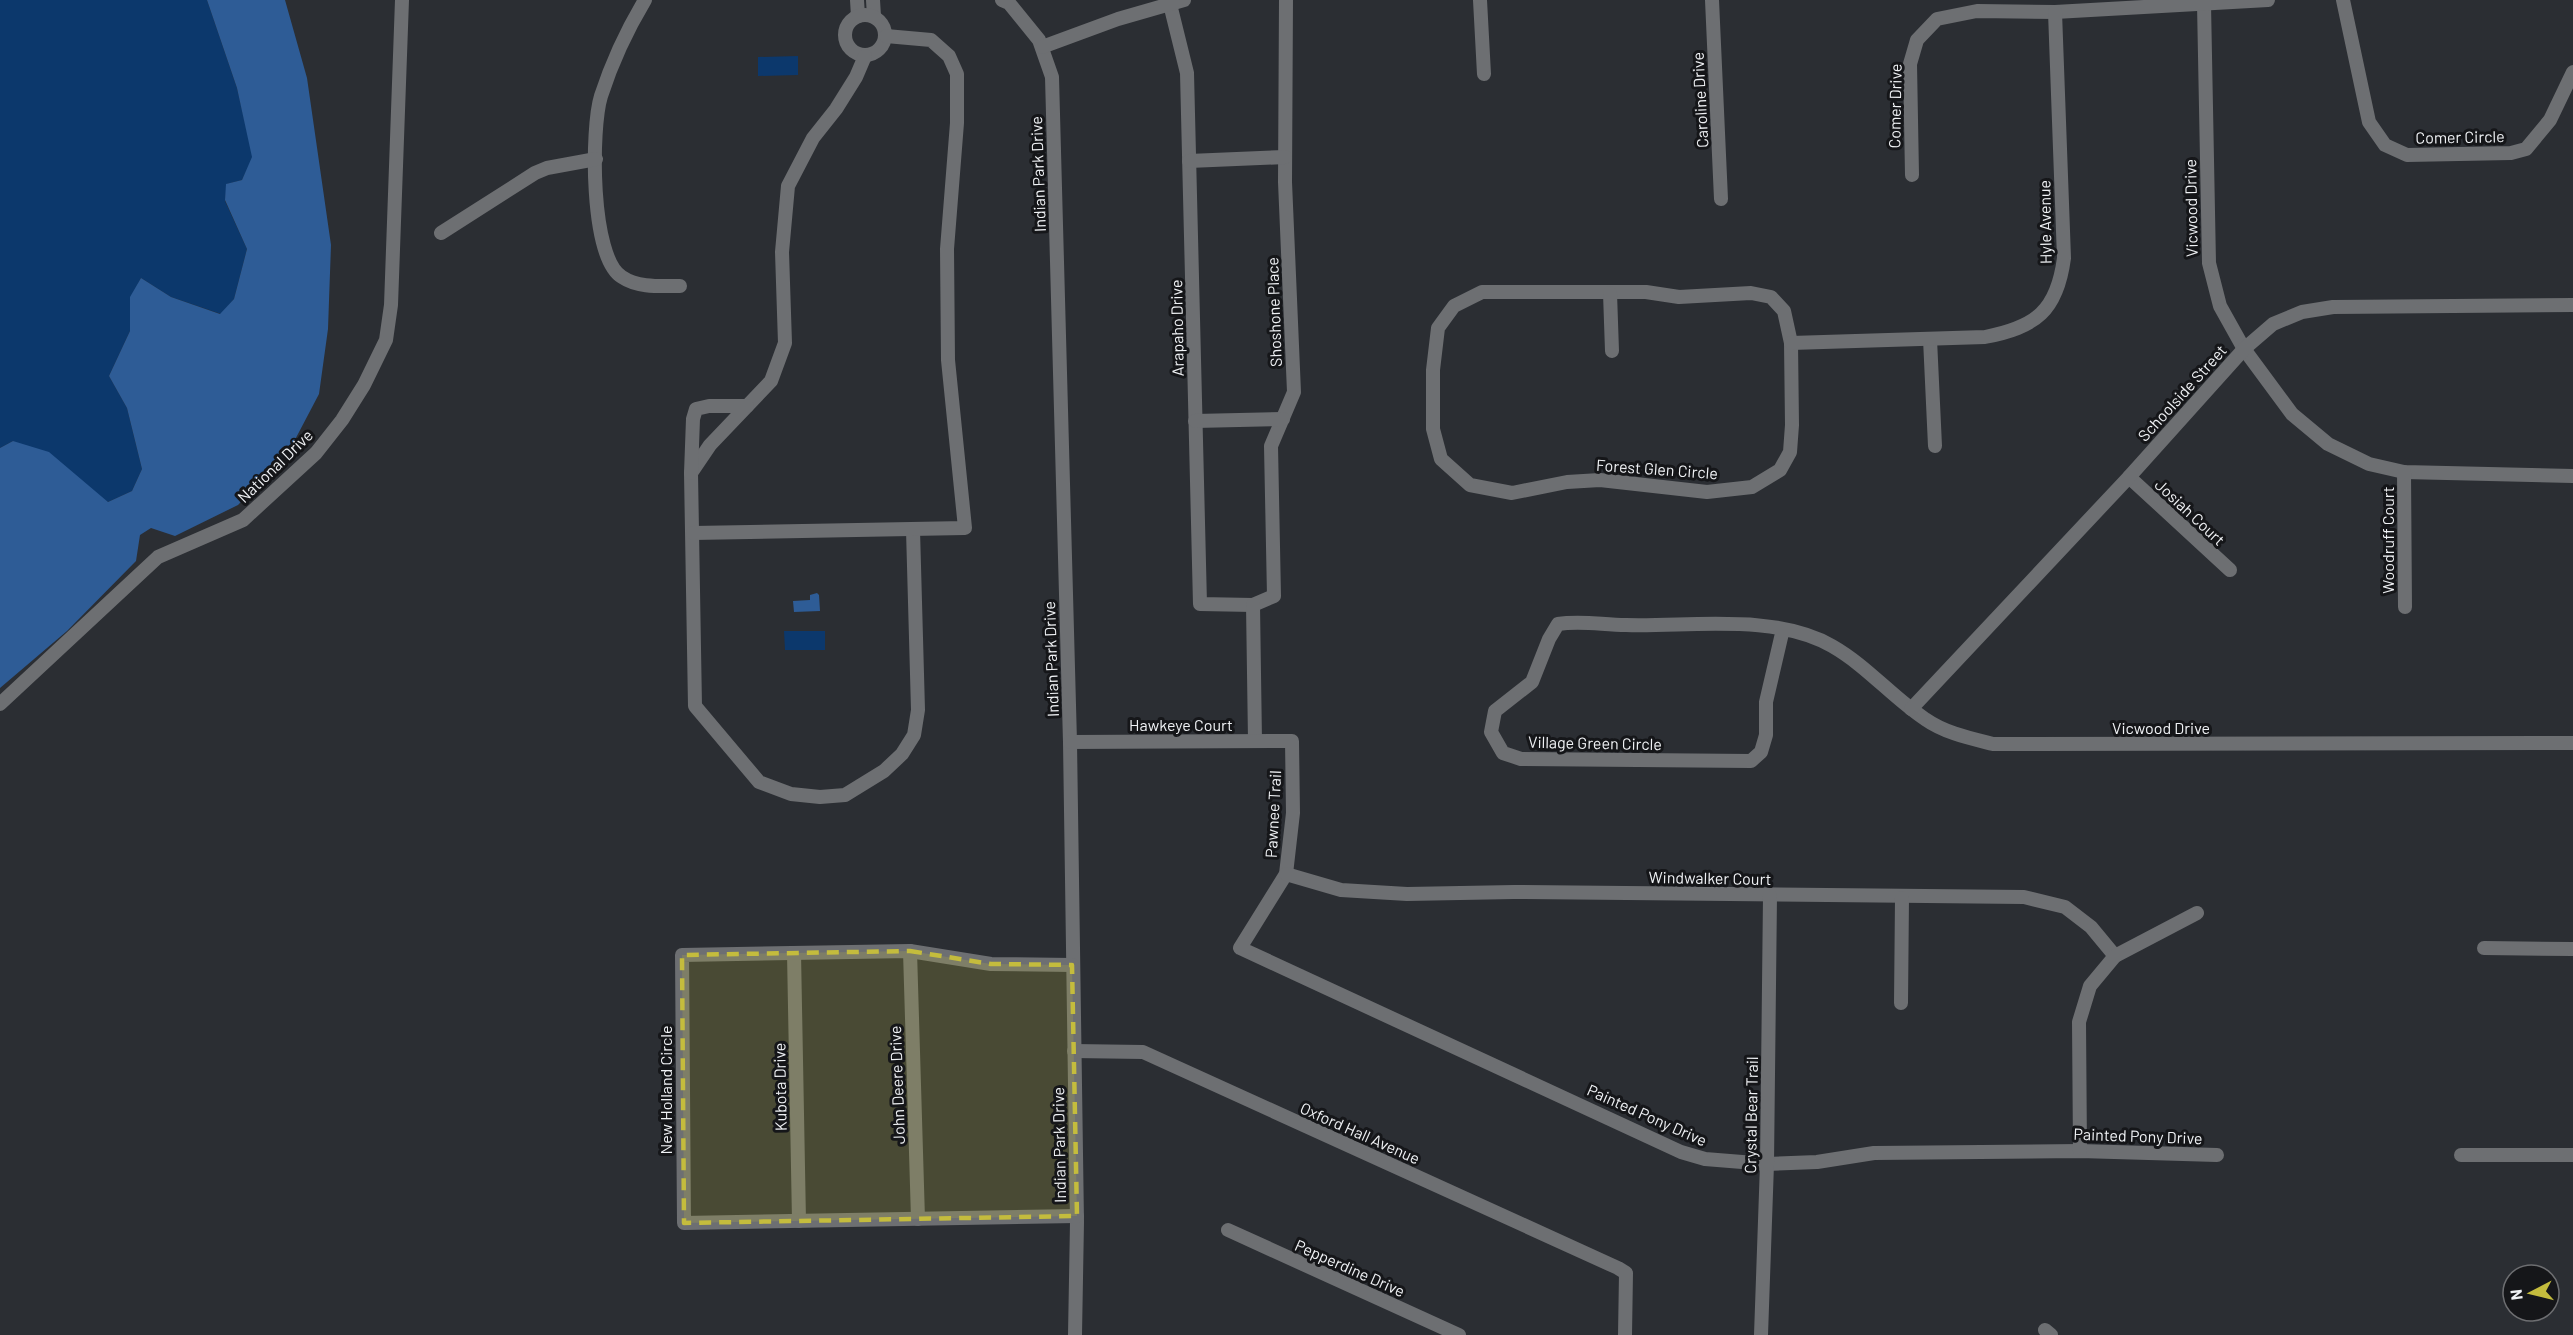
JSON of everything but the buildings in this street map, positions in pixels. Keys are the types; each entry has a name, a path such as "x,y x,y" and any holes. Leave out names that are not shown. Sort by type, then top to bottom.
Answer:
{"street":[{"name":"National Drive","path":"0,704 158,557 243,520 316,453 342,420 364,384 386,340 391,305 402,0"},
{"path":"645,0 628,29 601,98 596,159 599,230 609,263 621,277 650,286 680,286"},
{"path":"857,0 858,16"},
{"path":"873,0 874,16"},
{"name":"Indian Park Drive","path":"1002,0 1039,40 1052,77 1070,742 1077,1216 1075,1335"},
{"path":"1042,47 1170,2 1184,0"},
{"name":"Shoshone Place","path":"1253,605 1274,596 1271,446 1294,392 1285,157 1286,0"},
{"path":"1480,0 1484,74"},
{"name":"Caroline Drive","path":"1712,0 1721,199"},
{"name":"Comer Drive","path":"1912,175 1910,64 1917,40 1937,19 1977,11 2055,12 2268,0"},
{"name":"Comer Circle","path":"2343,0 2369,122 2385,145 2407,155 2511,153 2526,149 2550,120 2573,72"},
{"name":"Arapaho Drive","path":"1170,2 1187,73 1200,603 1253,605"},
{"name":"Vicwood Drive","path":"2204,4 2209,263 2220,306 2244,349 2292,414 2328,444 2368,464 2404,472 2573,476"},
{"name":"Hyle Avenue","path":"1791,343 1984,337 2010,332 2031,322 2050,305 2061,284 2064,258 2055,12"},
{"path":"858,16 874,16 883,24 885,36 879,50 865,56 857,54 846,43 846,27 858,16"},
{"path":"693,532 965,528 948,360 947,249 957,123 957,74 949,56 931,40 885,36"},
{"path":"691,473 710,445 771,381 785,343 782,252 788,186 813,138 836,109 865,56"},
{"path":"1189,161 1285,157"},
{"path":"441,233 535,173 548,168 596,159"},
{"name":"Forest Glen Circle","path":"1482,292 1610,293 1646,292 1679,297 1751,293 1771,297 1784,311 1791,343 1790,452 1780,470 1752,487 1707,492 1600,480 1567,482 1512,494 1470,484 1441,459 1433,429 1433,370 1438,328 1454,306 1482,292"},
{"path":"1610,293 1612,351"},
{"name":"Schoolside Street","path":"1911,709 2129,477 2244,349 2273,324 2302,312 2333,307 2573,305"},
{"path":"1930,339 1935,446"},
{"path":"747,406 708,406 696,409 693,418 691,473 695,706 759,782 790,794 820,797 846,795 884,771 902,754 914,735 918,710 913,530"},
{"path":"1195,421 1282,419"},
{"name":"Woodruff Court","path":"2404,472 2405,607"},
{"name":"Josiah Court","path":"2129,477 2230,570"},
{"path":"1253,605 1256,741"},
{"name":"Village Green Circle","path":"1574,621 1625,625 1748,625 1783,629 1766,702 1766,735 1761,752 1751,760 1521,759 1503,753 1491,732 1495,711 1532,682 1549,639 1558,624 1574,621"},
{"name":"Vicwood Drive","path":"1783,629 1812,635 1834,647 1869,671 1926,720 1952,733 1993,744 2573,743"},
{"name":"Hawkeye Court","path":"1070,742 1292,741"},
{"name":"Pawnee Trail","path":"1240,948 1286,874 1293,813 1292,741"},
{"name":"Windwalker Court","path":"1286,874 1341,890 1396,893 2024,897 2065,907 2091,927 2115,956"},
{"name":"Crystal Bear Trail","path":"1761,1335 1767,1164 1770,896"},
{"path":"1900,1003 1902,898"},
{"path":"2080,1151 2079,1022 2090,986 2115,956 2197,913"},
{"name":"Painted Pony Drive","path":"1240,948 1682,1152 1706,1160 1767,1164 1817,1162 1874,1153 2080,1151 2217,1155"},
{"path":"2484,948 2573,949"},
{"name":"New Holland Circle","path":"1072,965 991,964 910,951 682,956 682,1141 684,1223 1077,1216"},
{"name":"John Deere Drive","path":"910,951 918,1219"},
{"name":"Kubota Drive","path":"794,953 800,1221"},
{"name":"Oxford Hall Avenue","path":"1074,1051 1143,1052 1626,1273 1625,1335"},
{"path":"2462,1155 2573,1155"},
{"name":"Pepperdine Drive","path":"1228,1230 1459,1335"}],"highlighted area":[{"path":"910,951 991,964 1072,965 1077,1216 684,1223 682,955"}],"shaded area":[{"path":"0,0 207,0 237,88 253,157 242,180 227,184 225,201 247,249 234,299 221,314 171,297 141,278 131,297 130,331 109,376 127,408 142,469 132,491 108,502 13,441 0,448"},
{"path":"207,0 285,0 307,78 331,245 328,329 319,394 288,453 238,505 175,536 151,528 140,535 136,561 67,631 0,688 0,448 13,441 49,452 108,502 132,491 142,469 127,408 109,376 130,331 130,297 141,278 171,297 220,314 234,299 247,249 225,200 226,184 242,180 252,157 237,88"},
{"path":"798,56 798,75 758,76 758,57"},
{"path":"817,593 820,611 794,612 793,601 810,600 810,595"},
{"path":"784,631 825,631 825,650 785,650"}]}
